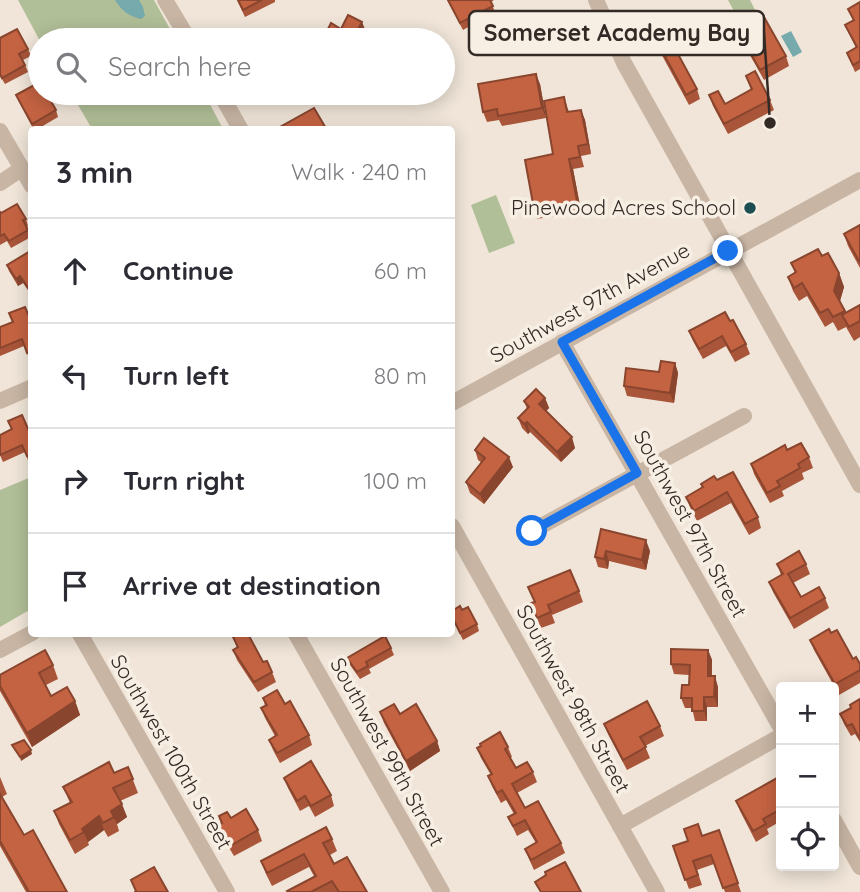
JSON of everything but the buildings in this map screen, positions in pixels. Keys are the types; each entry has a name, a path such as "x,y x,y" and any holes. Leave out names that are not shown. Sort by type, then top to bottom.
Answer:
{"street":[{"path":"165,0 182,28"},
{"path":"596,0 624,63 860,485"},
{"path":"227,105 240,126"},
{"path":"0,131 28,179"},
{"path":"0,183 22,169"},
{"name":"Southwest 97th Avenue","path":"455,401 860,180"},
{"name":"Southwest 97th Street","path":"562,342 776,719"},
{"path":"0,401 28,389"},
{"path":"532,531 744,416"},
{"name":"Southwest 98th Street","path":"455,531 657,892"},
{"path":"0,650 28,635"},
{"name":"Southwest 100th Street","path":"82,637 227,892"},
{"name":"Southwest 99th Street","path":"298,637 442,892"},
{"path":"620,826 776,740"},
{"path":"839,829 860,867"}],"green space":[{"path":"18,0 154,0 169,28 33,28"},
{"path":"728,0 750,0 755,10 738,19"},
{"path":"78,105 210,105 221,126 90,126"},
{"path":"496,195 515,243 489,253 471,205"},
{"path":"28,478 28,611 0,627 0,490"}],"water":[{"path":"115,0 139,0 145,16 141,19 129,15"},
{"path":"791,31 802,52 793,57 781,36"}],"place":[{"name":"Somerset Academy Bay","path":"770,123"},
{"name":"Pinewood Acres School","path":"750,208"}],"route":[{"path":"532,531 637,473 562,342 728,251"}]}
